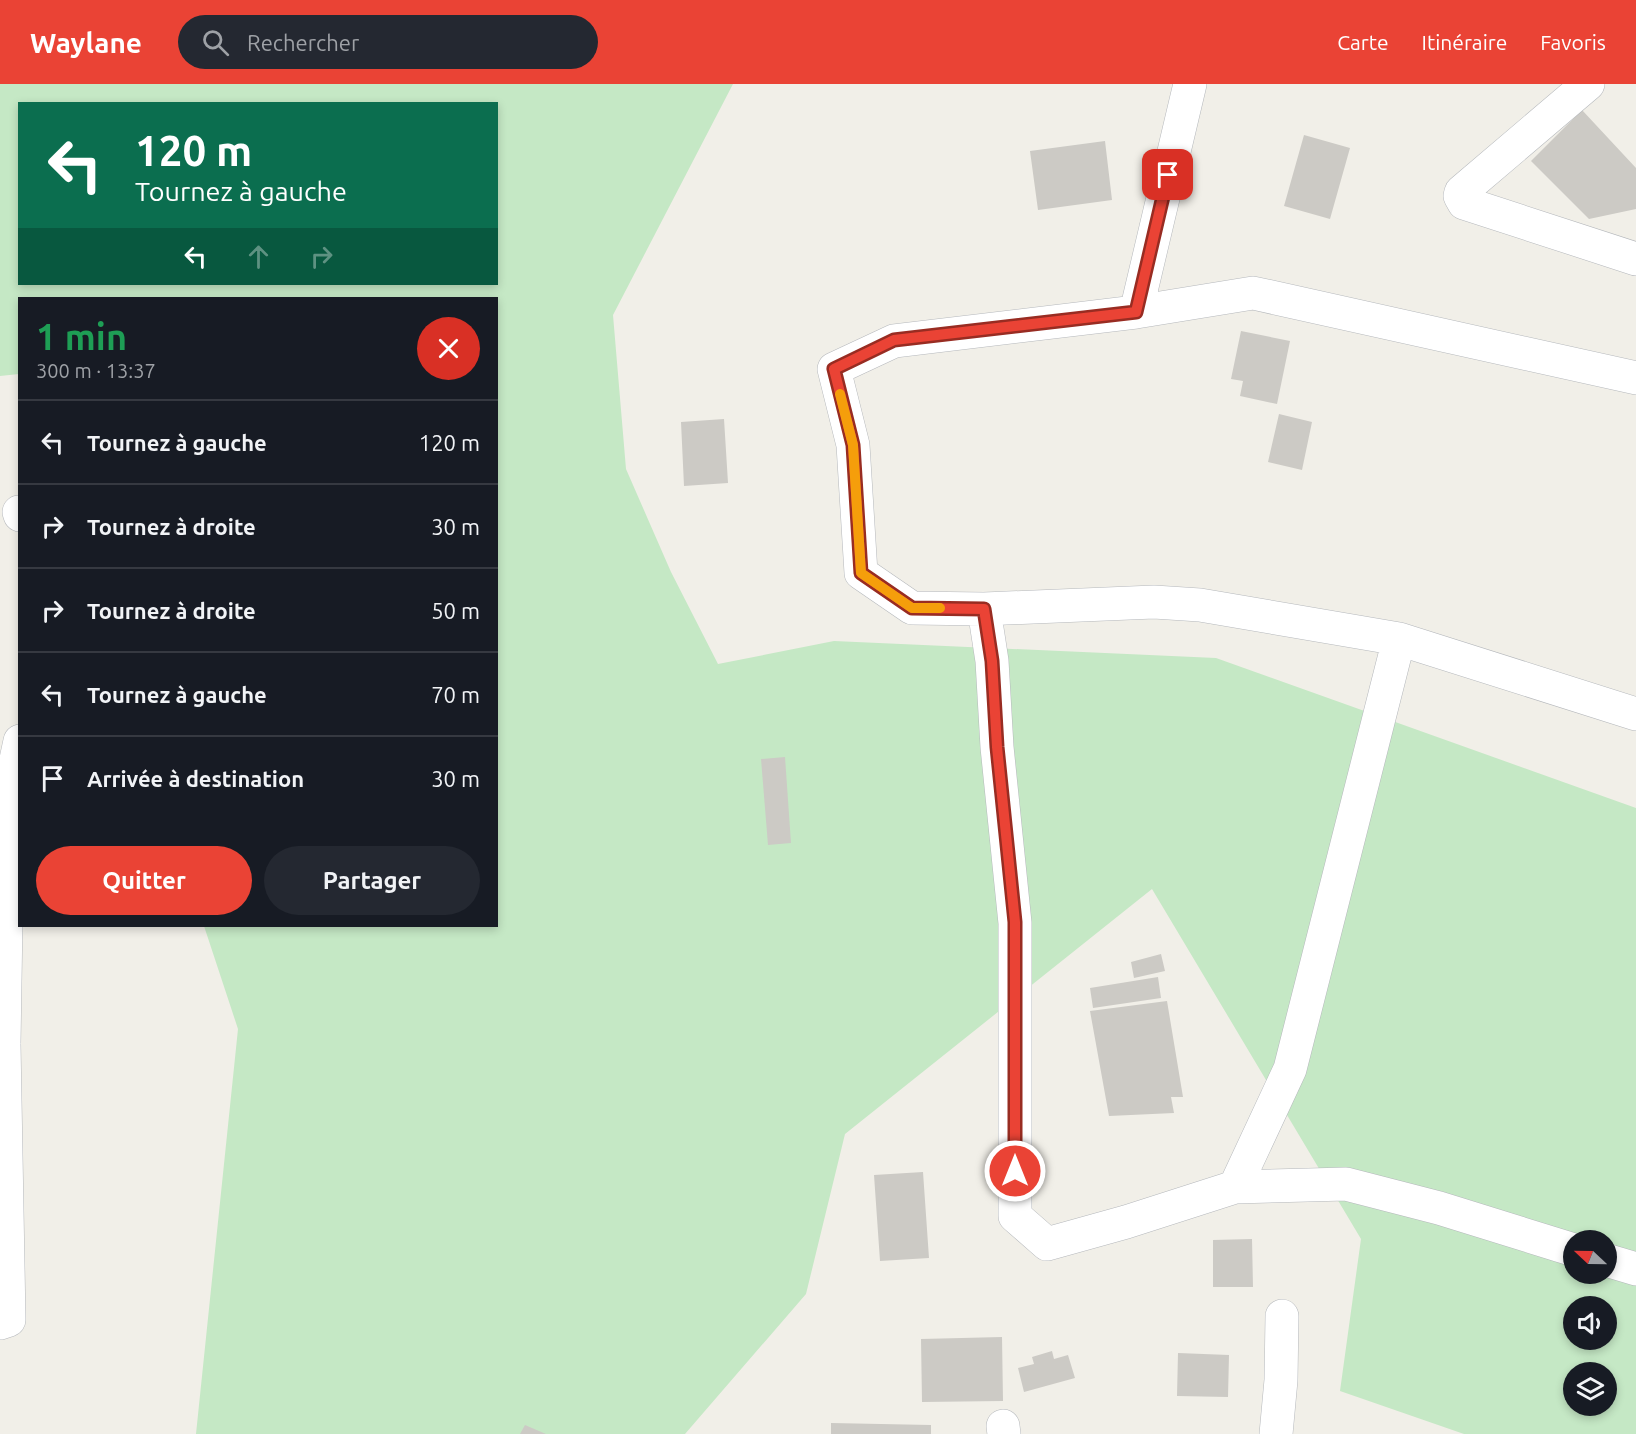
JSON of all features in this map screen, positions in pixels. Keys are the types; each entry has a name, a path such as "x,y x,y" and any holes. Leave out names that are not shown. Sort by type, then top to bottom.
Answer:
{"street":[{"path":"1136,312 1190,84"},
{"path":"1588,84 1461,192 1460,196 1464,203 1636,260"},
{"path":"1636,378 1253,293 1136,312 894,340 834,369 853,445 861,573 912,608 984,609 1154,602 1200,605 1400,639 1636,714"},
{"path":"984,609 992,661 997,747 1015,922 1016,1216 1047,1244 1126,1222 1235,1187 1346,1184 1439,1208 1563,1247"},
{"path":"1235,1187 1290,1069 1400,639"},
{"path":"0,1323 9,1320 4,1044 4,797 18,748"},
{"path":"1617,1263 1636,1269"},
{"path":"1276,1434 1281,1380 1282,1316"}],"green space":[{"path":"0,84 733,84 613,315 626,469 671,572 718,664 834,641 1216,658 1636,808 1636,1434 1464,1434 1340,1391 1361,1239 1152,889 845,1134 806,1294 685,1434 196,1434 238,1029 204,927 498,927 498,297 18,297 18,374 0,376"}],"building":[{"path":"1582,110 1636,168 1636,209 1589,219 1531,161"},
{"path":"1304,135 1350,148 1330,219 1284,206"},
{"path":"1105,141 1112,200 1038,210 1030,151"},
{"path":"1241,331 1290,341 1277,404 1240,396 1243,381 1231,379"},
{"path":"1279,414 1312,422 1302,470 1268,462"},
{"path":"724,419 728,483 684,486 681,422"},
{"path":"785,757 791,843 768,845 761,759"},
{"path":"1161,954 1165,971 1134,978 1131,962"},
{"path":"1158,977 1161,998 1093,1008 1090,988"},
{"path":"1167,1001 1183,1097 1171,1097 1174,1113 1109,1116 1090,1011"},
{"path":"923,1172 929,1258 880,1261 874,1175"},
{"path":"1252,1239 1253,1287 1213,1287 1213,1240"},
{"path":"1002,1337 1003,1401 922,1402 921,1339"},
{"path":"1052,1351 1054,1359 1068,1355 1075,1378 1024,1392 1018,1368 1034,1364 1032,1357"},
{"path":"1178,1353 1229,1355 1228,1397 1177,1396"},
{"path":"831,1423 931,1425 931,1434 831,1434"},
{"path":"525,1425 546,1434 520,1434"}],"slow traffic":[{"path":"840,394 853,445 861,573 912,608 940,608"}],"route":[{"path":"1015,1171 1015,922 997,747 992,661 984,609 912,608 861,573 853,445 834,369 894,340 1136,312 1168,175"}]}
